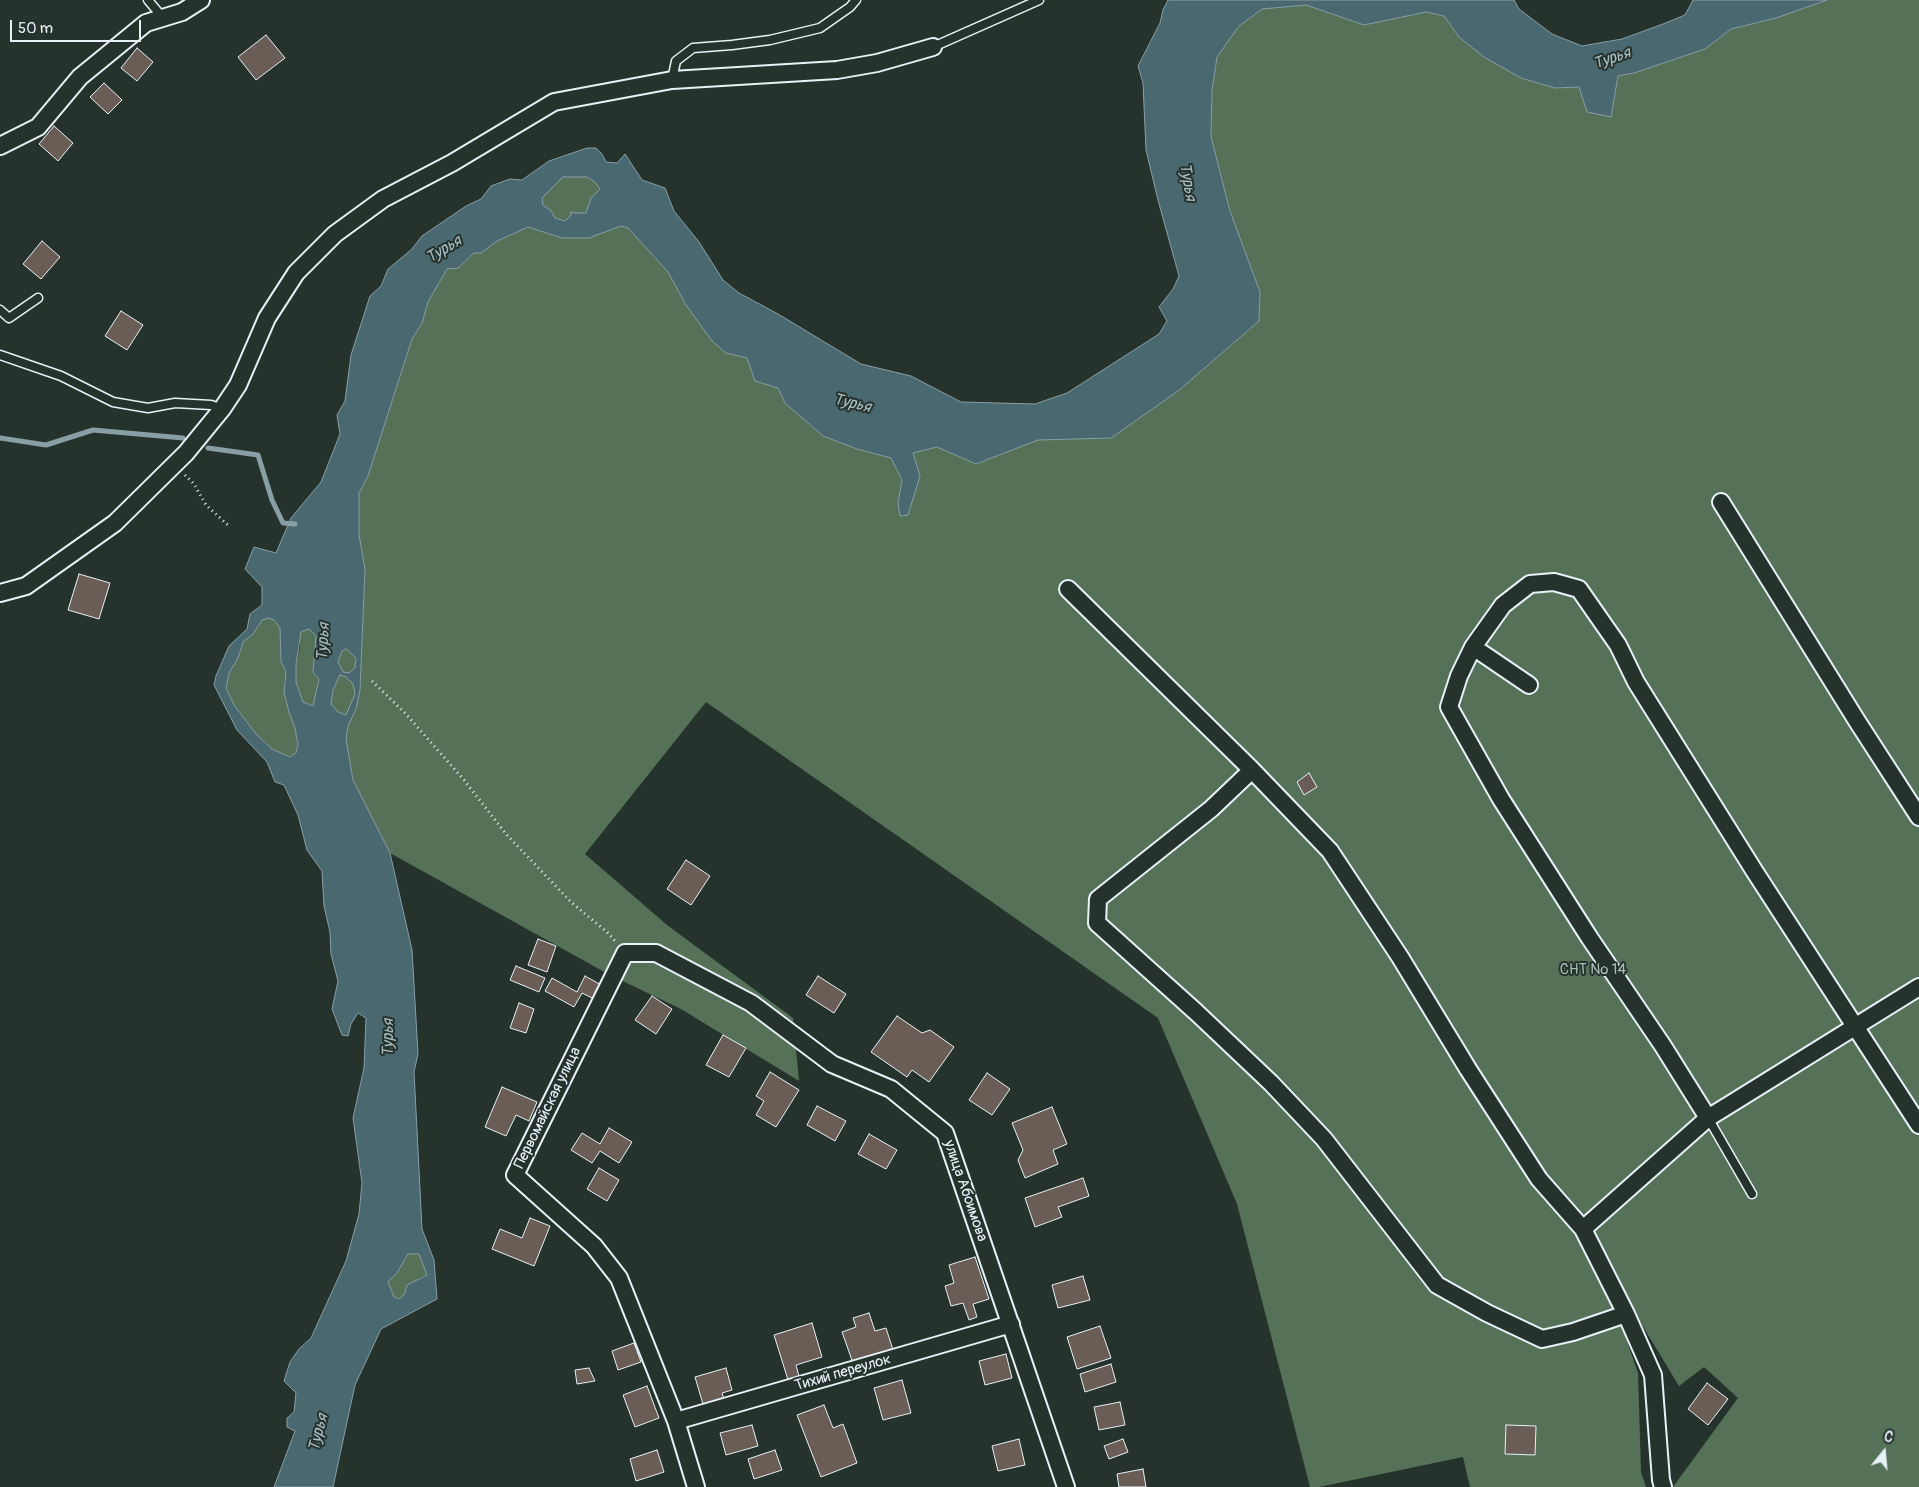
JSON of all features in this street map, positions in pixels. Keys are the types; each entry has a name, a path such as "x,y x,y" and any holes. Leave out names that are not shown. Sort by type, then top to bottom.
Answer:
{"street":[{"path":"0,146 38,128 80,77 146,23 182,12 200,0"},
{"path":"0,593 26,586 115,524 175,464 222,409 238,385 267,318 296,273 335,234 383,199 452,163 554,102 672,80 837,70 878,63 933,47"},
{"path":"1721,502 1919,817"},
{"path":"1708,1118 1501,799 1450,707 1458,676 1473,646 1503,605 1530,584 1554,582 1579,589 1618,645 1636,682 1755,872 1919,1125"},
{"path":"1068,589 1252,770 1330,850 1400,957 1468,1070 1539,1179 1583,1229 1626,1314 1653,1375 1663,1487"},
{"path":"1473,646 1528,685"},
{"path":"1252,770 1211,809 1098,899 1097,923 1271,1083 1324,1139 1437,1285 1487,1313 1542,1339 1573,1332 1626,1314"},
{"name":"улица Абоимова","path":"625,954 656,953 750,1003 832,1064 891,1089 945,1133 1066,1487"},
{"name":"Первомайская улица","path":"625,954 515,1175 594,1246 619,1278 676,1421 696,1487"},
{"path":"1583,1229 1708,1118 1919,988"},
{"name":"Тихий переулок","path":"676,1421 1011,1324"}],"lane":[{"path":"148,0 162,18"},
{"path":"672,80 676,61 693,48 770,40 820,28 850,7 856,0"},
{"path":"933,47 1039,0"},
{"path":"0,310 8,318 38,298"},
{"path":"0,355 61,376 113,402 148,408 175,403 211,405 222,409"},
{"path":"1708,1118 1752,1194"}],"path":[{"path":"175,464 194,484 206,505 230,527"},
{"path":"372,681 405,713 464,780 506,834 571,902 608,932 625,954"}],"green space":[{"name":"СНТ № 14","path":"1827,0 1919,0 1919,1487 1673,1487 1738,1398 1704,1367 1679,1386 1636,1315 1622,1327 1638,1373 1641,1472 1646,1487 1470,1487 1463,1457 1319,1487 1310,1487 1237,1204 1158,1018 706,702 585,854 667,925 793,1018 799,1081 681,1009 608,974 390,853 353,780 346,739 348,726 356,709 360,690 365,569 359,535 359,493 368,476 412,339 422,323 428,302 447,269 458,268 474,253 481,253 497,241 528,227 562,238 589,238 621,226 628,228 668,272 686,305 726,353 747,358 755,381 778,388 786,403 823,436 857,449 891,458 902,480 898,503 901,516 908,515 913,453 937,447 976,464 1038,440 1111,438 1178,391 1259,321 1260,292 1230,211 1211,137 1212,91 1217,57 1239,26 1262,9 1306,5 1364,25 1426,12 1444,16 1459,37 1521,78 1555,88 1579,87 1611,117 1618,76 1634,73 1705,49 1731,29 1776,18"},
{"path":"563,177 587,177 595,182 600,189 591,198 586,213 571,215 566,221 555,218 551,211 542,205 542,198"},
{"path":"269,618 274,620 280,627 281,662 286,671 284,686 298,745 296,753 290,757 272,749 256,734 234,705 226,688 229,673 238,658 243,642 253,634 262,620"},
{"path":"309,629 316,636 313,672 319,679 313,706 303,702 296,682 296,664 300,647 299,638 301,632"},
{"path":"346,649 356,657 355,668 349,674 343,672 338,662 342,651"},
{"path":"340,675 346,677 353,684 355,694 346,715 338,712 331,704 333,690"},
{"path":"408,1254 419,1254 427,1275 421,1277 400,1299 394,1297 388,1282 397,1273"}],"water":[{"name":"Турья","path":"1168,0 1514,0 1519,9 1552,34 1582,46 1622,39 1685,15 1693,0 1827,0 1776,18 1731,29 1705,49 1634,73 1618,76 1611,117 1587,112 1579,87 1555,88 1521,78 1484,57 1459,37 1444,16 1426,12 1364,25 1306,5 1262,9 1239,26 1217,57 1212,91 1211,137 1230,211 1260,292 1259,321 1178,391 1111,438 1038,440 976,464 937,447 913,453 920,476 908,515 900,516 898,503 902,480 891,458 857,449 823,436 785,403 778,388 755,381 747,358 726,353 712,341 686,305 668,272 628,228 621,226 589,238 562,238 528,227 497,241 481,253 474,253 458,268 447,269 428,302 422,323 412,339 368,476 359,493 359,535 365,569 360,690 356,709 348,726 346,739 353,780 390,853 412,950 418,1054 414,1072 422,1229 434,1260 437,1299 381,1329 355,1385 333,1487 274,1487 295,1431 287,1427 287,1418 294,1412 296,1393 284,1381 290,1362 299,1349 311,1338 346,1261 359,1214 362,1183 353,1118 364,1068 366,1018 358,1013 351,1024 348,1036 342,1035 332,1009 338,981 331,954 330,932 324,906 322,871 307,850 298,815 284,785 275,782 267,762 237,730 214,685 229,646 247,629 250,614 262,605 262,587 245,569 254,547 276,553 291,518 321,482 340,434 337,415 345,401 351,355 370,296 381,286 388,269 411,250 422,236 466,206 481,199 491,186 510,179 522,180 549,161 587,148 596,148 606,162 617,163 625,154 642,180 665,188 674,211 699,242 723,280 739,293 861,364 911,376 961,402 1035,404 1067,393 1159,334 1167,321 1159,307 1173,289 1179,276 1146,150 1143,83 1138,66 1160,23","holes":["563,177 587,177 595,182 600,189 591,198 586,213 571,212 571,215 565,221 555,218 551,211 543,205 542,198","269,618 274,620 280,628 281,662 286,671 284,693 295,728 298,745 296,753 290,757 272,749 256,734 234,705 226,688 229,673 238,658 243,642 253,634 262,620","309,629 316,636 313,672 319,679 313,706 303,702 296,682 296,664 301,632","346,649 356,658 355,668 349,673 343,672 338,662 342,651","340,675 346,677 353,684 355,694 346,715 338,712 331,704 333,690","408,1254 419,1254 427,1275 407,1285 405,1293 400,1299 394,1297 388,1282 397,1273"]}],"building":[{"path":"266,35 285,58 256,80 238,57"},
{"path":"137,48 153,62 137,81 121,68"},
{"path":"104,83 122,100 108,114 90,97"},
{"path":"54,126 73,143 58,161 39,144"},
{"path":"42,241 60,257 41,279 23,264"},
{"path":"121,311 143,325 127,350 105,336"},
{"path":"79,574 110,583 99,619 68,610"},
{"path":"1309,773 1317,787 1304,795 1297,782"},
{"path":"686,860 710,876 691,905 667,889"},
{"path":"538,939 556,946 547,972 528,965"},
{"path":"516,966 545,978 539,992 510,980"},
{"path":"585,976 603,986 596,1000 582,993 574,1007 545,991 552,978 577,992"},
{"path":"818,976 846,994 834,1013 806,995"},
{"path":"652,996 672,1009 656,1034 635,1020"},
{"path":"519,1003 534,1009 526,1033 510,1028"},
{"path":"897,1016 922,1033 930,1030 954,1047 929,1082 912,1070 907,1077 871,1052"},
{"path":"723,1035 746,1048 729,1077 706,1065"},
{"path":"770,1072 799,1090 776,1127 756,1115 764,1101 756,1096"},
{"path":"987,1073 1010,1089 992,1115 969,1100"},
{"path":"502,1087 537,1102 529,1121 516,1115 506,1136 485,1127"},
{"path":"817,1106 846,1121 835,1141 807,1125"},
{"path":"1052,1107 1067,1144 1053,1150 1058,1164 1025,1178 1018,1160 1023,1150 1012,1123"},
{"path":"609,1128 632,1142 619,1163 600,1151 592,1163 571,1150 582,1133 600,1144"},
{"path":"869,1134 897,1150 886,1169 858,1154"},
{"path":"599,1168 619,1180 607,1201 587,1189"},
{"path":"1083,1178 1089,1196 1058,1207 1062,1217 1035,1227 1025,1198"},
{"path":"530,1218 550,1226 534,1266 492,1249 500,1229 522,1238"},
{"path":"975,1257 989,1299 973,1304 977,1317 969,1320 963,1303 951,1306 945,1286 954,1283 949,1265"},
{"path":"1083,1276 1090,1300 1058,1308 1052,1285"},
{"path":"869,1313 875,1331 886,1328 894,1353 854,1366 842,1332 856,1327 853,1318"},
{"path":"812,1323 822,1357 796,1365 800,1380 789,1383 774,1335"},
{"path":"1100,1326 1111,1358 1077,1369 1067,1337"},
{"path":"634,1343 641,1362 618,1370 612,1351"},
{"path":"1006,1354 1012,1378 985,1385 979,1361"},
{"path":"1111,1364 1116,1382 1085,1392 1080,1374"},
{"path":"589,1368 595,1381 577,1384 575,1370"},
{"path":"726,1368 732,1390 722,1393 726,1405 705,1411 695,1377"},
{"path":"902,1380 911,1413 883,1420 874,1388"},
{"path":"1707,1383 1728,1399 1708,1425 1688,1409"},
{"path":"647,1386 659,1418 635,1427 623,1395"},
{"path":"1120,1402 1125,1425 1099,1430 1094,1407"},
{"path":"824,1405 833,1428 843,1424 857,1463 821,1477 797,1415"},
{"path":"752,1425 758,1446 726,1455 720,1433"},
{"path":"1506,1425 1536,1426 1535,1455 1505,1454"},
{"path":"1019,1439 1025,1465 998,1471 992,1446"},
{"path":"1123,1439 1128,1452 1109,1459 1104,1446"},
{"path":"657,1450 664,1472 636,1481 630,1459"},
{"path":"775,1450 782,1470 754,1479 748,1459"},
{"path":"1143,1469 1146,1487 1119,1487 1117,1474"}],"waterway":[{"path":"0,438 46,445 93,430 183,438"},
{"path":"208,448 258,455 272,500 283,523 295,524"}]}
